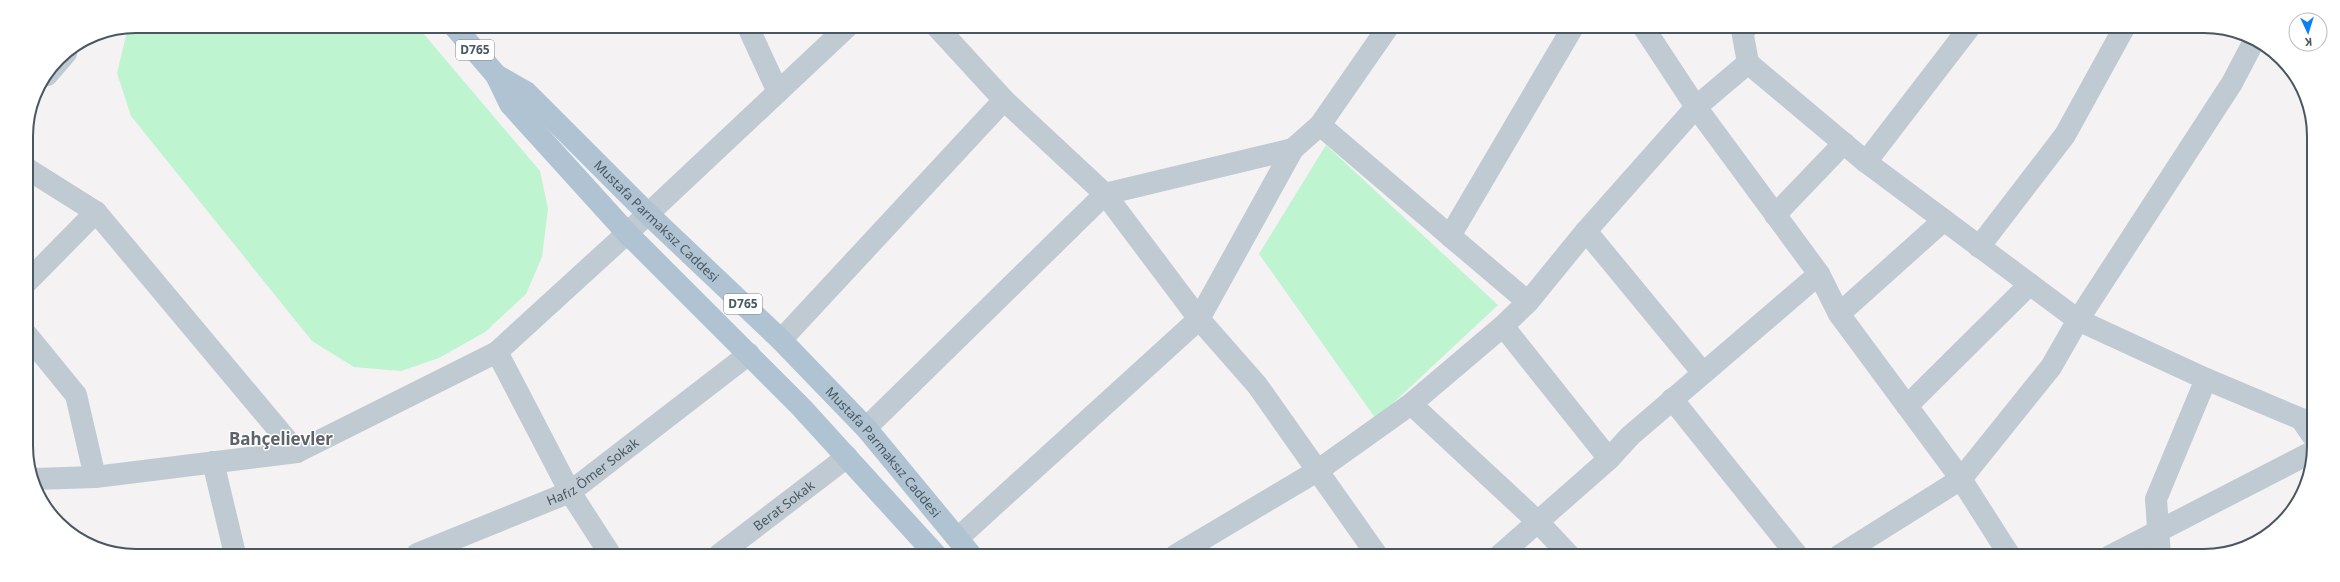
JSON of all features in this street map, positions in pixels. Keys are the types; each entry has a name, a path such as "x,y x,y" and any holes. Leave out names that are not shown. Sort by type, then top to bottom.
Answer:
{"main road":[{"name":"Mustafa Parmaksız Caddesi","path":"460,33 496,75 510,104 627,233 801,407 931,549"},
{"name":"Mustafa Parmaksız Caddesi","path":"496,75 526,92 648,214 781,340 866,428 964,546"}],"street":[{"path":"751,33 778,92"},
{"path":"38,478 95,477 297,452 497,352 648,214 840,33"},
{"path":"943,33 1004,100 1105,194 1199,319 1257,384 1372,549"},
{"path":"964,546 1199,319 1292,149 1320,125 1384,33"},
{"path":"1450,236 1570,33"},
{"path":"1647,33 1696,107 1818,274 1839,314 1961,479 2006,549"},
{"path":"1744,33 1748,63 1866,162 2078,320 2206,379 2301,419 2307,428"},
{"path":"1866,162 1966,33"},
{"path":"1979,247 2065,135 2121,33"},
{"path":"1850,549 1961,479 2051,367 2078,320 2232,83 2252,45"},
{"path":"1186,549 1317,471 1412,404 1503,326 1528,302 1586,231 1696,107 1748,63"},
{"path":"781,340 1004,100"},
{"path":"1320,125 1528,302"},
{"path":"1775,215 1844,143"},
{"path":"866,428 1105,194 1292,149"},
{"path":"33,172 96,212 297,452"},
{"path":"33,276 96,212"},
{"path":"1839,314 1944,220"},
{"path":"1586,231 1703,373"},
{"path":"1507,549 1609,459 1630,436 1818,274"},
{"path":"1907,406 2030,284"},
{"path":"1503,326 1609,459"},
{"path":"33,342 76,395 95,477"},
{"path":"497,352 570,492 607,549"},
{"name":"Hafız Ömer Sokak","path":"429,549 570,492 749,354"},
{"path":"2159,549 2156,500 2206,379"},
{"path":"1672,399 1793,549"},
{"path":"1412,404 1538,522 1563,549"},
{"path":"2123,549 2307,455"},
{"name":"Berat Sokak","path":"727,549 847,457"},
{"path":"213,462 233,549"}],"green space":[{"path":"423,33 540,171 548,209 542,257 526,294 485,332 439,358 401,371 354,367 312,341 131,116 117,73 127,34"},
{"path":"1326,145 1498,305 1376,419 1259,254"}],"district":[{"name":"Bahçelievler","path":"281,439"}]}
